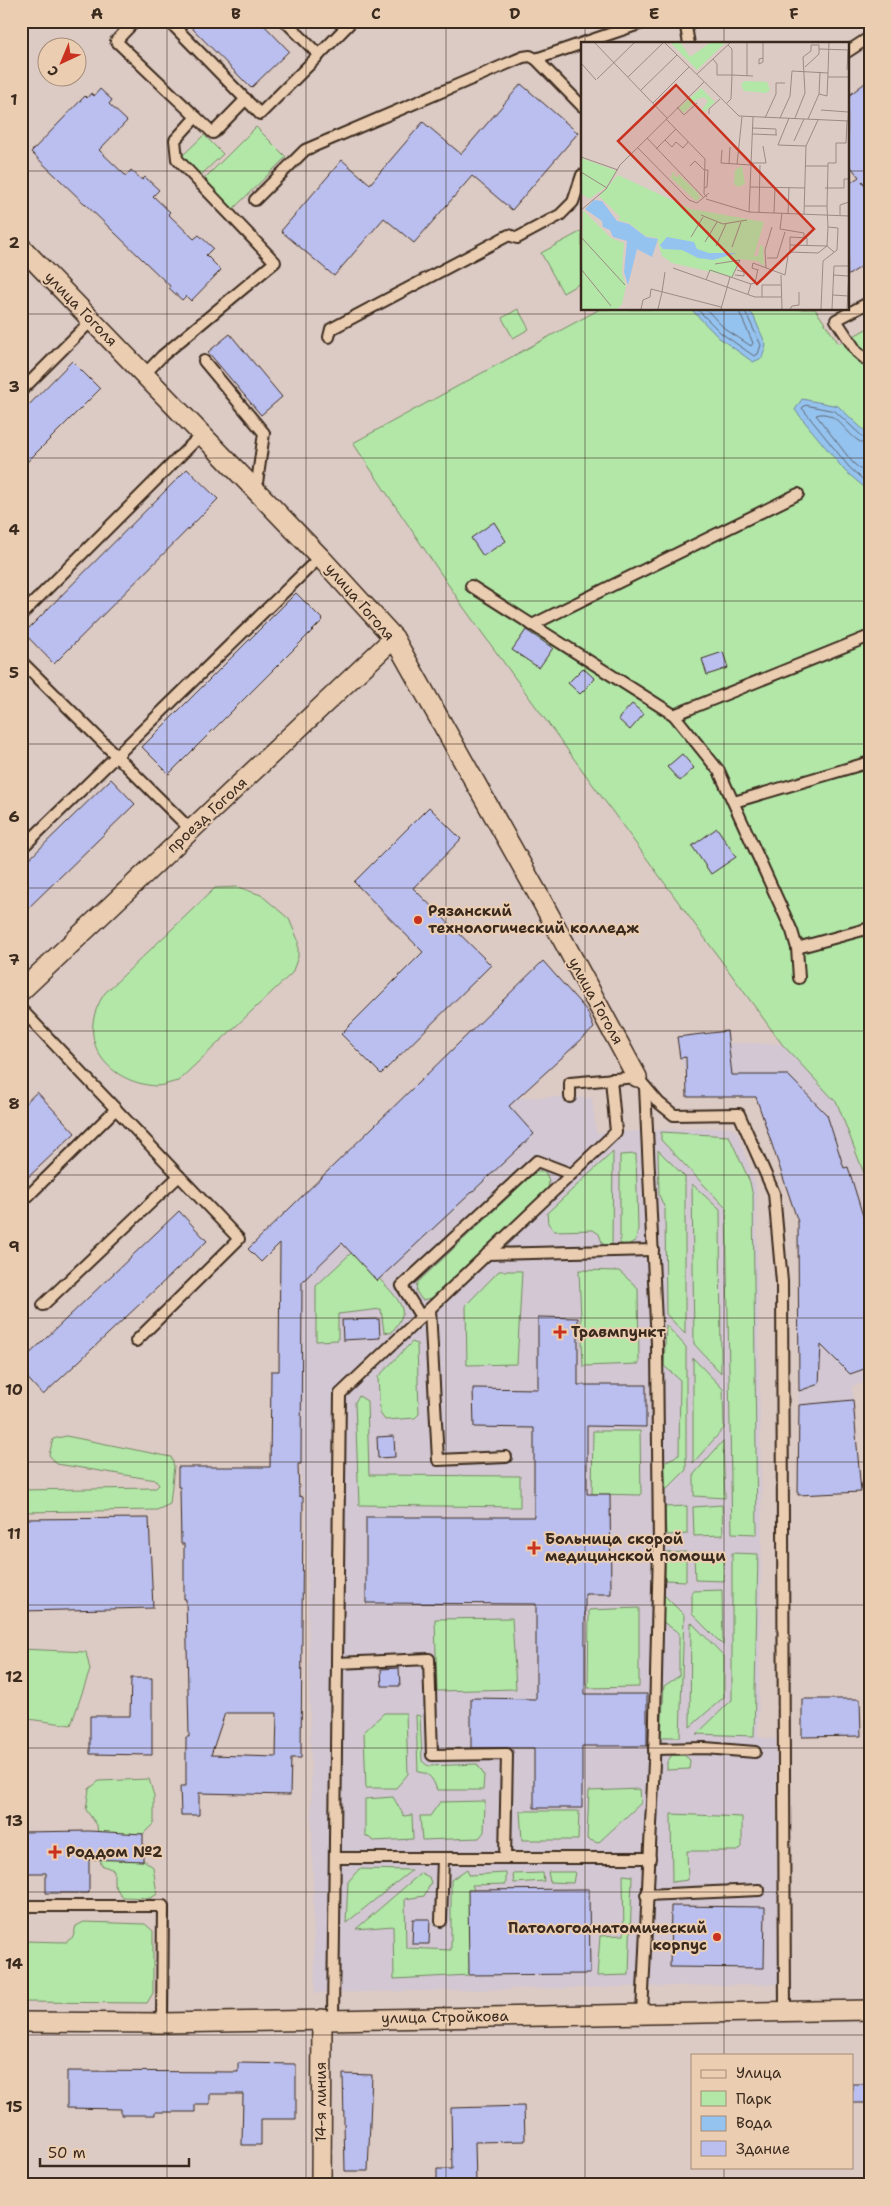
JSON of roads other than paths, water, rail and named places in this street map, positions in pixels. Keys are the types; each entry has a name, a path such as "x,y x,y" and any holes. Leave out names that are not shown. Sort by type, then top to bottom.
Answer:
{"street":[{"name":"улица Гоголя","path":"21,247 320,557 394,638 641,1082"},
{"name":"проезд Гоголя","path":"21,991 394,638"},
{"name":"улица Стройкова","path":"21,2022 162,2023 870,2010"},
{"name":"14-я линия","path":"321,2185 327,2019"}],"lane":[{"path":"136,21 116,41 213,133 246,99"},
{"path":"169,21 260,114 352,21"},
{"path":"286,21 320,55"},
{"path":"586,42 648,21"},
{"path":"685,21 689,42"},
{"path":"848,51 870,37"},
{"path":"536,59 581,44"},
{"path":"255,200 305,150 523,57 530,56 536,59 581,105"},
{"path":"144,374 162,356 275,262 177,159 176,140 196,117"},
{"path":"329,338 331,329 509,235 517,238 560,215 573,202 581,178"},
{"path":"870,302 836,320 857,352 870,363"},
{"path":"21,391 92,320"},
{"path":"204,361 264,433 256,490"},
{"path":"21,615 202,434"},
{"path":"532,625 798,494"},
{"path":"21,849 320,557"},
{"path":"471,586 674,715 719,771 734,802 792,931 797,948 799,978"},
{"path":"674,715 870,636"},
{"path":"21,661 191,830"},
{"path":"734,802 870,762"},
{"path":"797,948 870,928"},
{"path":"21,1009 239,1239 136,1341"},
{"path":"327,2019 335,1858 340,1394 616,1132 611,1079"},
{"path":"570,1097 570,1083 611,1079 641,1082 658,1103 674,1115 739,1114 774,1194 782,1282 785,2011"},
{"path":"641,1082 653,1250 657,1344 659,1546 654,1749 642,2013"},
{"path":"21,1203 116,1109"},
{"path":"421,1317 402,1286 537,1161 571,1174"},
{"path":"43,1305 179,1176"},
{"path":"487,1254 653,1250"},
{"path":"430,1309 438,1460 506,1457"},
{"path":"337,1664 429,1659 432,1756 507,1754 505,1858"},
{"path":"654,1749 705,1748 755,1752"},
{"path":"335,1858 650,1858"},
{"path":"440,1921 443,1858"},
{"path":"646,1895 759,1890"},
{"path":"21,1906 163,1906 162,2023"}],"water":[{"path":"692,310 748,310 753,315 766,345 762,358 753,362 718,337"},
{"path":"802,399 838,406 870,436 870,492 845,471 795,410"}],"place":[{"name":"Рязанский технологический колледж","path":"418,920"},
{"name":"Травмпункт","path":"560,1332"},
{"name":"Больница скорой медицинской помощи","path":"534,1548"},
{"name":"Роддом №2","path":"55,1852"},
{"name":"Патологоанатомический корпус","path":"717,1937"}]}
